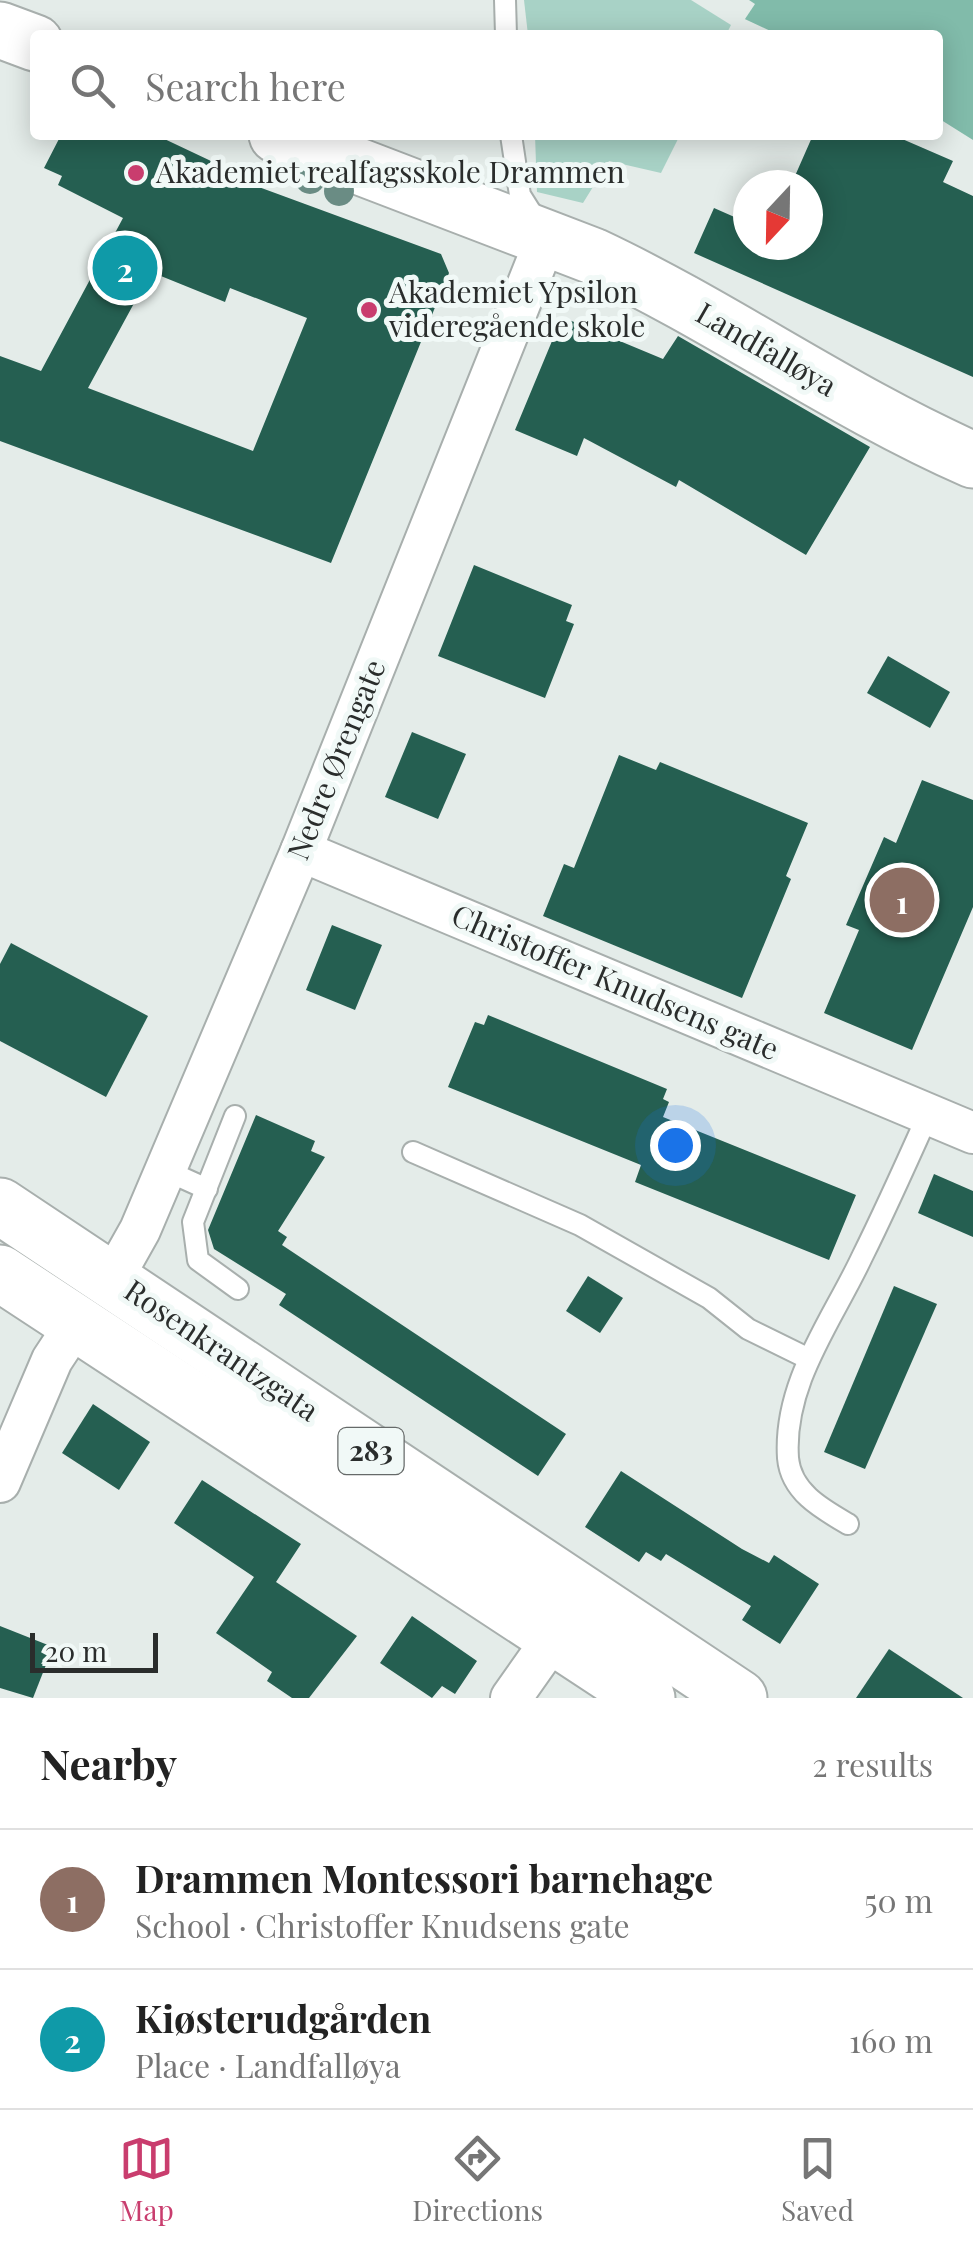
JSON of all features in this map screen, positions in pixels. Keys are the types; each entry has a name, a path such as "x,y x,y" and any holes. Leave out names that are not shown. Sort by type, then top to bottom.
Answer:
{"main road":[{"path":"0,30 30,41"},
{"name":"Landfalløya","path":"290,140 547,236 640,278 905,430 973,460"},
{"name":"Rosenkrantzgata","path":"0,1206 739,1698"},
{"name":"Rosenkrantzgata","path":"0,1273 647,1698"}],"street":[{"name":"Nedre Ørengate","path":"113,1278 165,1170 301,851 547,236"},
{"name":"Christoffer Knudsens gate","path":"301,851 927,1117 973,1133"},
{"path":"0,1482 52,1360 77,1322"},
{"path":"511,1698 554,1637"}],"lane":[{"path":"505,0 506,30"},
{"path":"512,140 520,195 547,236"},
{"path":"235,1116 193,1222 194,1249 208,1270 238,1289"},
{"path":"848,1524 818,1507 799,1488 788,1460 794,1404 808,1358 861,1261 927,1117"},
{"path":"413,1152 589,1230 709,1298 748,1330 808,1358"},
{"path":"165,1170 207,1189"}],"shaded area":[{"path":"524,0 691,0 731,25 728,30 527,30"},
{"path":"704,0 973,0 973,140 943,121 943,30 768,30"},
{"path":"535,140 678,140 661,173 609,161 583,203 537,192"}],"pier":[{"path":"699,0 749,0 755,4 741,25"}],"building":[{"path":"58,140 167,140 211,161 207,168 441,254 449,273 331,563 0,441 0,356 41,371 123,218 58,185 62,176 44,168","holes":["151,272 225,302 230,288 307,318 253,451 88,388"]},
{"path":"811,140 905,140 953,161 943,182 973,196 973,377 694,253 714,208 733,216 733,260 823,260 823,170 798,170"},
{"path":"562,317 663,359 678,336 870,447 806,555 679,480 676,487 584,438 577,456 515,430"},
{"path":"474,565 572,605 566,621 574,624 545,698 438,656"},
{"path":"888,656 950,692 930,728 867,693"},
{"path":"412,732 466,754 438,819 385,797"},
{"path":"619,755 656,770 660,762 808,823 786,876 791,879 742,998 543,916 564,864 574,868"},
{"path":"922,780 973,800 973,907 912,1050 824,1013 859,930 846,925 884,837 896,843"},
{"path":"332,925 382,945 355,1010 306,990"},
{"path":"11,943 148,1016 106,1097 0,1041 0,964"},
{"path":"488,1015 667,1089 663,1099 669,1102 663,1117 856,1195 829,1260 635,1182 641,1165 448,1087 475,1022 484,1025"},
{"path":"256,1115 315,1141 311,1151 325,1157 278,1231 287,1237 282,1245 566,1434 538,1476 279,1305 286,1294 214,1249 208,1230"},
{"path":"934,1174 973,1191 973,1237 918,1213"},
{"path":"588,1276 623,1298 600,1333 566,1311"},
{"path":"894,1286 937,1304 865,1469 824,1452"},
{"path":"93,1404 150,1442 119,1490 62,1453"},
{"path":"621,1471 742,1549 769,1563 774,1555 819,1584 780,1644 742,1620 751,1606 666,1554 661,1561 646,1552 639,1562 585,1527"},
{"path":"202,1480 301,1544 276,1582 357,1636 309,1698 292,1698 267,1681 272,1672 216,1633 254,1577 174,1523"},
{"path":"412,1616 477,1661 455,1694 442,1686 432,1698 380,1663"},
{"path":"0,1626 53,1647 33,1698 0,1688"},
{"path":"889,1649 963,1698 856,1698"}],"place":[{"name":"Akademiet realfagsskole Drammen","path":"136,173"},
{"name":"Kiøsterudgården","path":"125,268"},
{"name":"Akademiet Ypsilon videregående skole","path":"369,310"},
{"name":"Drammen Montessori barnehage","path":"902,900"}]}
